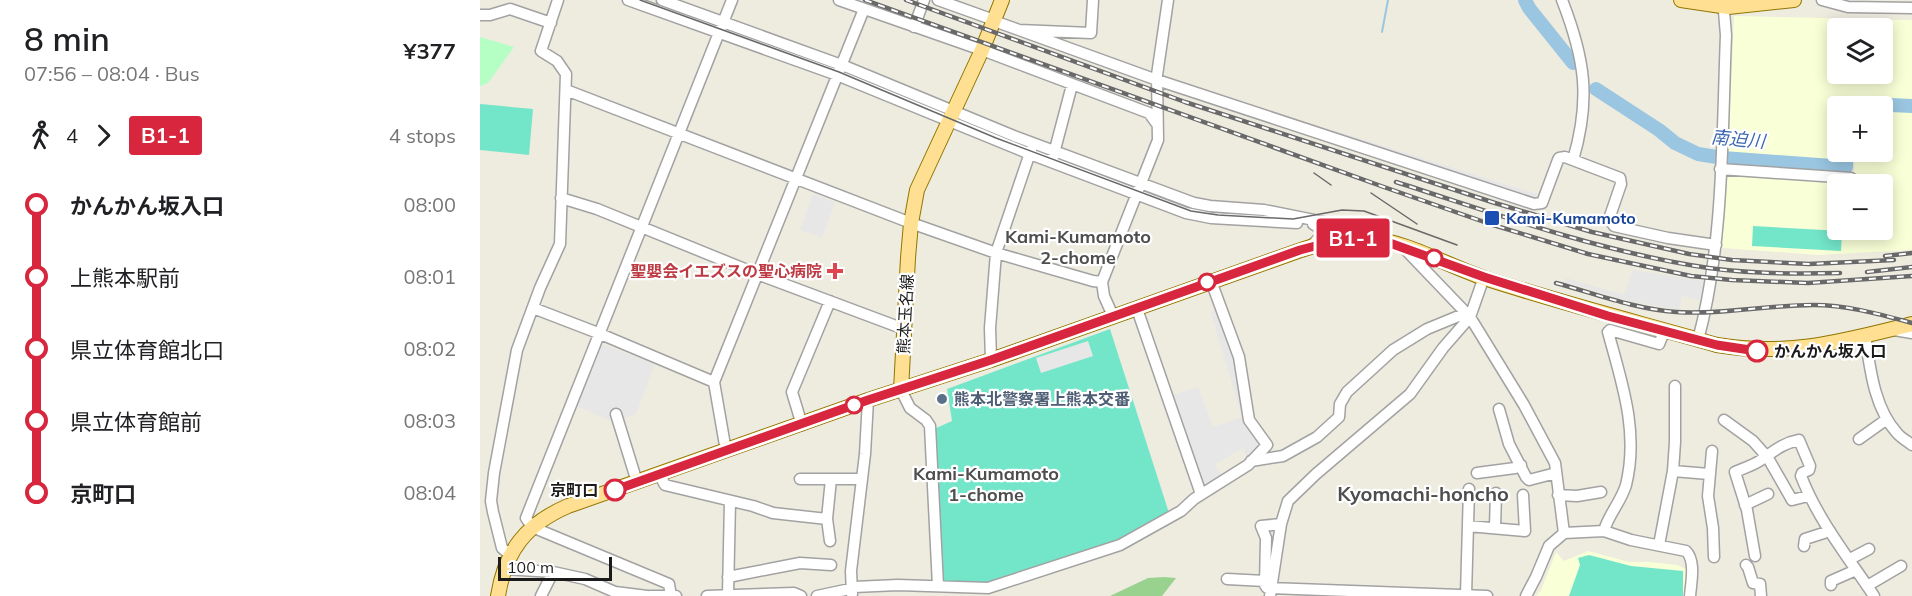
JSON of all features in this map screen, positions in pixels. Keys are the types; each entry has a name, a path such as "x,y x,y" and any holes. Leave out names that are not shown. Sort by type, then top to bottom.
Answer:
{"main road":[{"name":"熊本玉名線","path":"901,390 911,222 917,190 982,50 1002,0"},
{"path":"1681,0 1723,3 1784,3 1794,0"},
{"path":"498,596 503,569 510,555 532,527 551,513 868,400 1137,309 1211,281 1310,247 1342,239 1366,238 1402,246 1484,277 1664,332 1734,348 1757,351 1807,348 1912,324"}],"street":[{"path":"510,555 502,548 499,540 491,501 517,350 532,308 560,244 566,74 557,61 542,53 541,48 558,0"},
{"path":"628,0 722,28 839,70 951,117 1140,189 1202,206 1264,210 1334,224 1366,238"},
{"path":"662,0 722,28"},
{"path":"671,596 669,584 532,527 526,518 732,0"},
{"path":"839,0 982,50 1149,113 1157,124"},
{"path":"914,27 924,0"},
{"path":"938,0 1157,80 1534,204 1542,203 1545,199 1559,158 1565,157 1620,178 1621,184 1610,216 1614,226 1668,238 1716,245"},
{"path":"1019,30 1091,33 1093,0"},
{"path":"1113,316 1104,296 1102,282 1158,140 1157,80 1168,0"},
{"path":"1562,0 1575,38 1584,82 1583,120 1573,160"},
{"path":"1822,0 1848,7 1912,8"},
{"path":"1698,340 1716,245 1726,35 1723,3"},
{"path":"480,15 490,15 510,9 551,23"},
{"path":"726,451 714,382 864,9"},
{"path":"1053,157 1072,85"},
{"path":"566,90 996,253 1102,282"},
{"path":"991,360 990,328 996,253 1032,149"},
{"path":"1720,167 1827,176"},
{"path":"1140,189 1186,213 1203,217 1334,224"},
{"path":"561,198 597,209 758,274 904,329"},
{"path":"1310,247 1322,235 1322,229 1313,224"},
{"path":"1402,246 1470,317 1524,405 1555,463 1564,533"},
{"path":"1269,588 1287,501 1410,394 1438,354 1470,317 1484,277"},
{"path":"852,593 854,587 898,585 994,587 1120,545 1171,518 1201,494 1251,461 1267,445 1249,420 1239,357 1211,281"},
{"path":"802,425 792,392 830,301"},
{"path":"532,308 714,382"},
{"path":"1137,309 1201,494"},
{"path":"1251,461 1283,456 1317,437 1339,417 1340,404 1347,392 1383,358 1427,329 1461,315 1470,317"},
{"path":"1891,329 1912,333"},
{"path":"1604,531 1625,489 1632,445 1624,387 1608,332 1610,330 1659,344 1664,332"},
{"path":"1865,335 1869,369 1887,419 1898,434 1912,445"},
{"path":"1659,545 1673,471 1677,400 1675,386"},
{"path":"901,390 910,408 930,426 938,586"},
{"path":"852,593 851,571 862,479 868,400"},
{"path":"1499,409 1509,444 1529,480 1556,473"},
{"path":"616,414 637,482"},
{"path":"1859,439 1887,419"},
{"path":"1724,420 1744,433 1765,456 1792,500 1808,496"},
{"path":"1755,556 1745,505 1735,472 1763,459 1779,447 1796,440 1802,442 1810,466 1809,470 1801,476 1808,496 1874,596"},
{"path":"1712,451 1708,498 1713,528 1714,558"},
{"path":"1477,473 1515,468 1521,465"},
{"path":"1673,471 1709,474"},
{"path":"659,474 665,485 773,513 827,519"},
{"path":"800,479 862,479"},
{"path":"830,541 827,519 831,479"},
{"path":"1466,595 1469,489"},
{"path":"1558,495 1576,496 1601,492"},
{"path":"1495,527 1496,493"},
{"path":"1745,505 1768,494"},
{"path":"1468,526 1524,531 1523,495"},
{"path":"728,595 730,501"},
{"path":"1269,588 1266,538 1261,526 1281,524"},
{"path":"1526,596 1549,546 1564,533 1604,531 1631,540 1681,549 1690,555 1690,596"},
{"path":"1804,546 1805,539 1830,531"},
{"path":"1850,560 1869,549"},
{"path":"728,577 800,563 831,565"},
{"path":"1746,565 1749,567 1753,582 1761,584 1761,596"},
{"path":"1867,586 1902,566"},
{"path":"503,569 553,572 580,578 615,592 676,596"},
{"path":"1831,585 1831,581 1856,570"},
{"path":"541,596 553,572"},
{"path":"580,578 608,595"},
{"path":"1227,579 1269,588 1487,596"},
{"path":"706,596 794,593 801,596"},
{"path":"817,596 852,593"}],"shaded area":[{"path":"1734,16 1827,18 1827,84 1893,84 1893,20 1912,20 1912,101 1893,100 1893,96 1827,96 1827,161 1728,155"},
{"path":"1893,110 1912,111 1912,250 1819,255 1722,248 1728,165 1854,173 1855,162 1893,162"},
{"path":"1332,130 1543,196 1540,202 1331,135"},
{"path":"813,194 835,202 822,238 800,230"},
{"path":"1633,270 1703,281 1700,300 1682,296 1679,310 1628,301 1565,282 1566,278 1624,295"},
{"path":"1218,307 1236,357 1246,419 1265,445 1247,457 1243,448 1215,464 1221,476 1198,487 1170,396 1198,387 1213,427 1242,417 1211,313"},
{"path":"1088,341 1093,356 1041,373 1036,358"},
{"path":"599,343 655,364 636,414 613,422 577,406"},
{"path":"1588,551 1629,562 1677,565 1686,569 1685,596 1536,596 1541,590 1556,552 1564,561"}],"green space":[{"path":"480,37 514,47 488,83 480,86"},
{"path":"480,104 533,109 529,155 480,150"},
{"path":"1753,226 1827,230 1827,240 1842,240 1841,251 1752,246"},
{"path":"1110,329 1169,513 1117,542 989,583 942,582 934,429 952,421 947,389"},
{"path":"1589,555 1631,566 1683,571 1683,596 1569,596 1580,565 1578,558"},
{"path":"1148,578 1176,578 1162,596 1110,596"}],"waterway":[{"path":"1382,32 1388,0"},
{"name":"南迫川","path":"1525,0 1573,63"},
{"name":"南迫川","path":"1596,89 1675,143 1698,154 1846,167 1846,162"},
{"name":"南迫川","path":"1893,105 1912,106"}],"tram line":[{"path":"640,0 839,72 996,138 1191,211 1218,215 1293,219 1342,210 1364,211 1457,245"},
{"path":"1314,173 1331,185"},
{"path":"1371,193 1417,224"}],"railway":[{"path":"865,0 1381,186 1490,224 1588,254 1691,276 1732,280 1808,283 1912,276"},
{"path":"906,0 1185,102 1495,203 1592,232 1689,254 1732,260 1809,264 1894,260"},
{"path":"1396,182 1542,229 1653,258 1746,272 1840,273"},
{"path":"1885,256 1912,253"},
{"path":"1867,272 1912,267"},
{"path":"1556,283 1631,304 1676,312 1826,305 1912,323"}],"bus line":[{"name":"B1-1","path":"615,490 1300,250 1342,239 1366,238 1402,246 1484,277 1608,316 1717,345 1757,351"}],"place":[{"name":"Kami-Kumamoto","path":"1492,218"},
{"name":"聖嬰会イエズスの聖心病院","path":"835,271"},
{"name":"かんかん坂入口","path":"1757,351"},
{"name":"熊本北警察署上熊本交番","path":"942,399"},
{"name":"京町口","path":"615,490"}],"district":[{"name":"Kami-Kumamoto 2-chome","path":"1078,246"},
{"name":"Kami-Kumamoto 1-chome","path":"986,483"},
{"name":"Kyomachi-honcho","path":"1423,493"}]}
